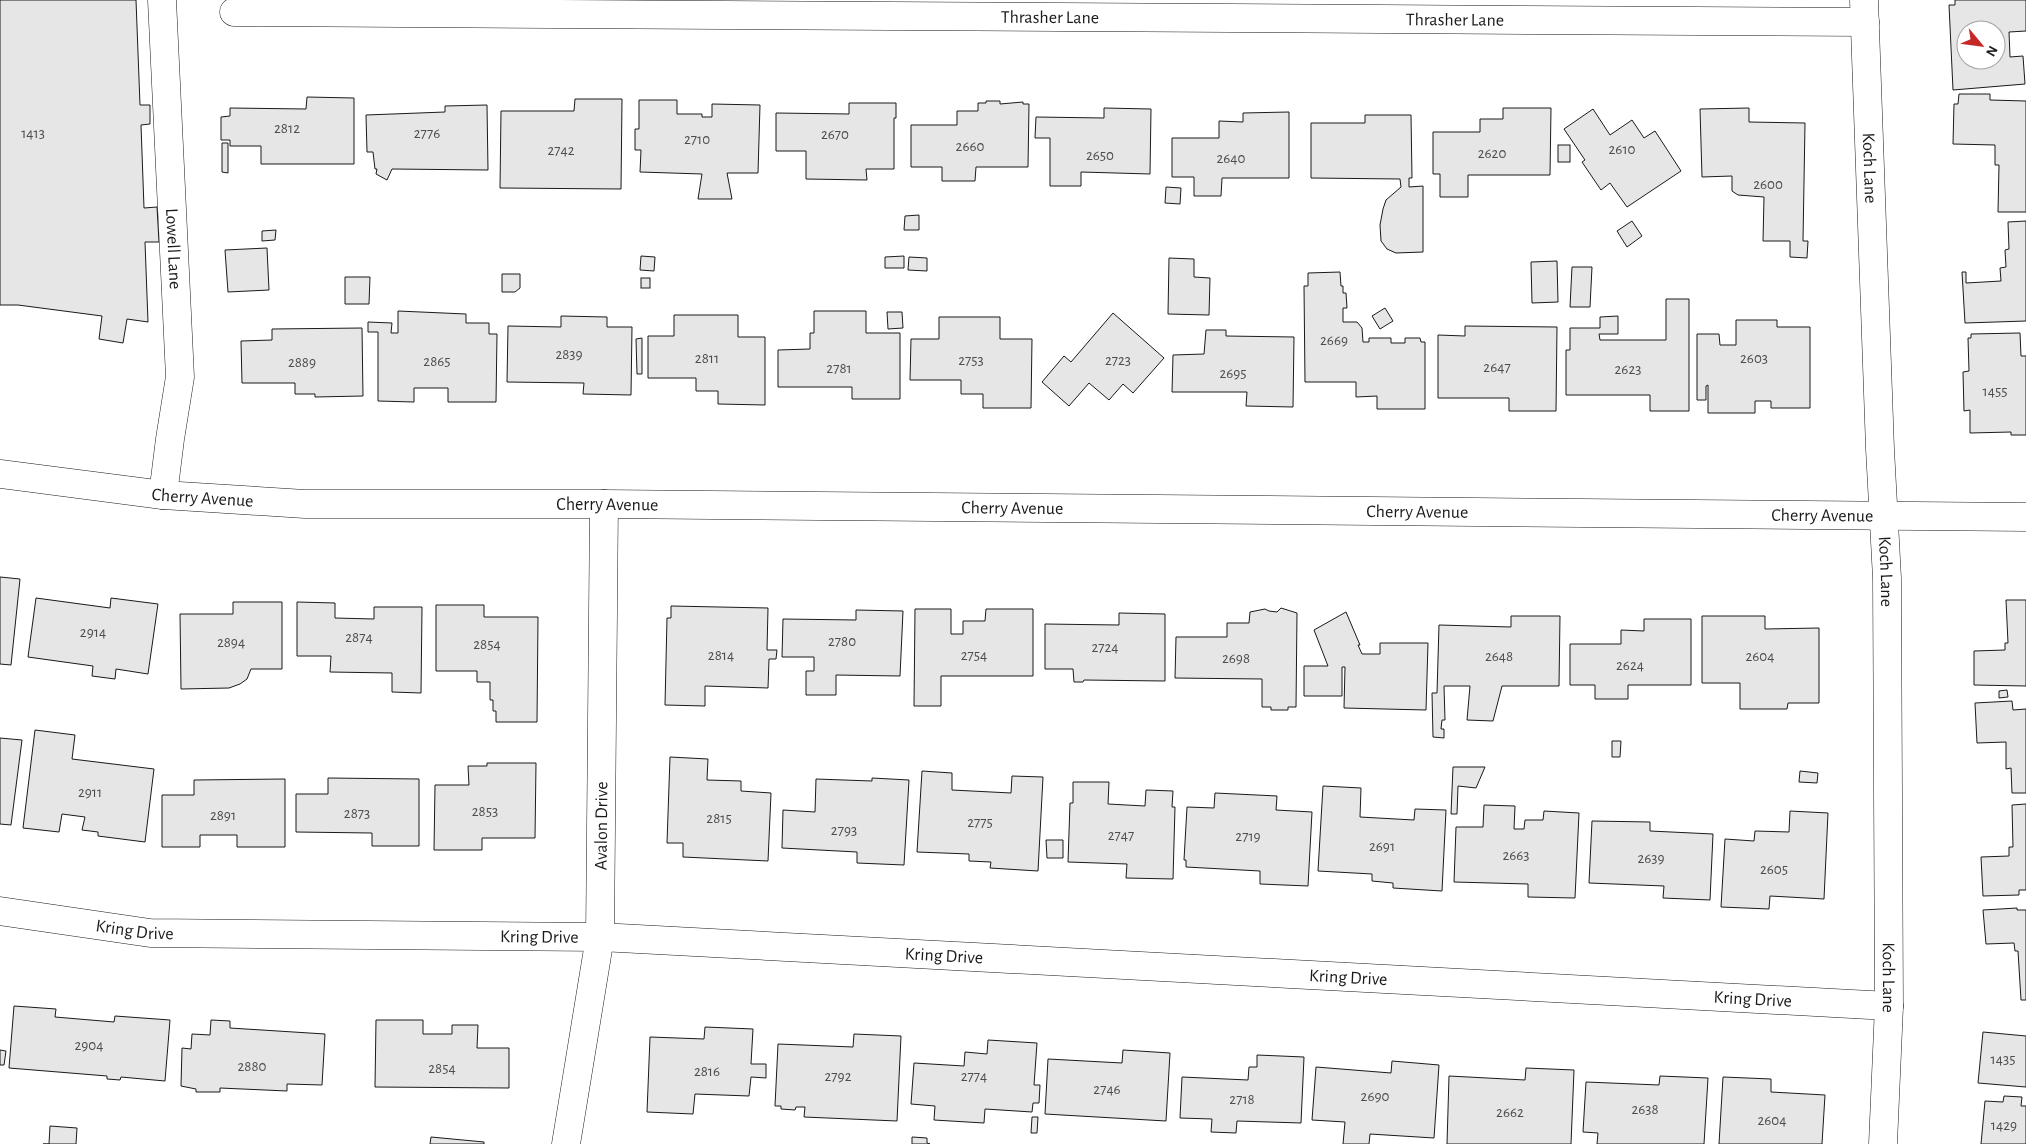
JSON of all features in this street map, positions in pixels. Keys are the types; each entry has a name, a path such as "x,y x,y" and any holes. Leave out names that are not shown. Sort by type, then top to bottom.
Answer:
{"street":[{"name":"Lowell Lane","path":"162,0 180,377 163,495"},
{"name":"Thrasher Lane","path":"234,12 1865,11"},
{"name":"Koch Lane","path":"1865,11 1888,588 1889,1006 1883,1144"},
{"name":"Cherry Avenue","path":"0,474 163,495 305,504 604,504 2026,517"},
{"name":"Avalon Drive","path":"566,1144 600,937 604,504"},
{"name":"Kring Drive","path":"0,911 150,933 600,937 1889,1006"}],"building":[{"path":"0,0 136,0 140,105 150,105 150,124 141,125 144,208 157,207 159,242 145,242 148,322 127,319 123,343 99,339 102,316 18,305 0,305"},
{"path":"1955,0 2026,0 2026,31 2009,32 2010,57 2023,56 2025,84 1953,90 1949,5 1955,5"},
{"path":"1959,94 1990,94 1990,100 2026,101 2026,212 1998,212 1999,165 1995,165 1995,145 1953,144 1954,104 1958,104"},
{"path":"307,97 354,98 354,164 261,164 261,146 230,146 230,140 221,140 221,117 230,116 230,108 306,109"},
{"path":"575,99 622,99 621,189 500,188 501,111 574,111"},
{"path":"639,100 677,100 677,114 702,114 702,117 712,117 712,104 760,105 758,173 727,173 732,199 698,199 702,174 640,172 641,150 635,150 635,129 639,129"},
{"path":"986,101 1000,101 1000,104 1023,102 1023,104 1029,104 1028,167 976,167 975,181 942,181 942,167 911,167 911,125 957,125 957,111 978,111 978,103 986,103"},
{"path":"849,103 896,103 896,118 894,118 894,169 866,169 867,180 806,179 806,151 776,151 776,113 849,114"},
{"path":"487,105 488,170 392,169 387,180 376,174 377,169 375,169 373,152 367,152 366,115 445,112 445,106"},
{"path":"1104,108 1151,109 1150,174 1081,172 1081,186 1050,186 1050,138 1035,138 1036,117 1104,118"},
{"path":"1503,108 1551,108 1550,175 1468,175 1468,197 1440,197 1440,174 1433,174 1433,132 1480,132 1480,119 1503,119"},
{"path":"1749,108 1749,122 1805,123 1803,241 1808,241 1807,258 1790,257 1790,241 1763,241 1764,197 1738,195 1732,191 1732,176 1702,177 1700,109"},
{"path":"1593,109 1610,135 1632,120 1644,138 1655,131 1681,171 1627,207 1610,183 1601,190 1582,162 1585,160 1564,129"},
{"path":"1289,112 1289,178 1222,178 1221,196 1194,196 1194,177 1172,177 1172,138 1219,138 1219,121 1243,122 1243,113"},
{"path":"1365,115 1411,115 1412,178 1409,178 1409,187 1423,186 1423,252 1396,253 1387,249 1381,241 1380,225 1383,209 1386,200 1401,187 1400,179 1311,178 1311,123 1365,123"},
{"path":"222,143 228,143 228,173 222,172"},
{"path":"1558,145 1570,145 1570,162 1558,162"},
{"path":"1166,187 1181,188 1180,204 1165,203"},
{"path":"919,215 919,230 904,230 905,216"},
{"path":"1632,221 1642,236 1627,247 1617,231"},
{"path":"2026,221 2026,321 1965,323 1962,272 1966,272 1966,283 2001,281 2000,268 2006,267 2005,250 2009,249 2008,222"},
{"path":"276,230 275,240 262,241 262,231"},
{"path":"267,248 269,290 228,292 225,250"},
{"path":"641,256 655,257 654,271 640,270"},
{"path":"904,256 904,268 885,268 885,257"},
{"path":"909,257 927,258 927,271 908,270"},
{"path":"1169,258 1194,259 1194,277 1210,278 1209,315 1168,314"},
{"path":"1557,261 1558,302 1532,303 1531,262"},
{"path":"1572,267 1592,267 1590,307 1570,307"},
{"path":"1340,272 1343,293 1346,293 1347,308 1343,308 1343,322 1357,322 1362,328 1363,342 1369,342 1369,338 1391,338 1391,343 1405,343 1405,338 1420,338 1421,342 1425,342 1425,409 1377,409 1377,396 1356,397 1356,382 1305,382 1304,286 1308,286 1308,273"},
{"path":"502,274 520,274 520,288 515,292 502,292"},
{"path":"345,277 370,277 369,304 345,304"},
{"path":"641,278 650,278 650,288 641,288"},
{"path":"1666,299 1689,299 1689,411 1650,411 1650,395 1566,395 1566,350 1570,350 1570,328 1600,328 1600,317 1618,316 1618,334 1599,334 1600,340 1666,340"},
{"path":"1385,308 1393,321 1380,329 1372,316"},
{"path":"398,311 466,314 466,323 489,323 489,334 497,334 496,402 448,402 448,388 414,388 414,402 378,401 378,332 368,332 368,322 392,323 391,333 398,333"},
{"path":"814,311 866,311 866,333 900,333 900,399 852,399 852,387 778,387 778,350 810,349 810,333 814,333"},
{"path":"887,312 902,312 903,328 888,329"},
{"path":"1113,313 1164,358 1133,393 1123,384 1109,400 1089,383 1069,406 1042,382 1064,356 1071,362"},
{"path":"674,315 738,315 738,337 765,337 765,405 718,404 718,391 696,391 696,378 648,378 648,336 674,336"},
{"path":"561,316 607,317 607,327 632,327 631,395 583,394 584,383 507,382 508,326 561,327"},
{"path":"939,317 1000,317 1000,339 1032,339 1031,408 983,408 983,394 961,394 961,380 910,380 911,339 939,339"},
{"path":"1736,320 1777,320 1777,327 1810,327 1810,408 1771,408 1771,401 1755,401 1755,413 1708,413 1708,385 1706,386 1706,400 1697,400 1697,334 1719,334 1720,345 1736,345"},
{"path":"1465,326 1557,327 1556,411 1509,411 1509,398 1438,398 1438,335 1465,336"},
{"path":"362,328 363,396 315,397 315,394 295,394 295,383 242,383 241,341 272,340 272,329"},
{"path":"1206,330 1226,330 1226,336 1294,337 1293,407 1246,406 1247,392 1172,392 1173,355 1204,354"},
{"path":"2020,333 2021,356 2026,356 2026,435 2011,435 2011,432 1970,433 1970,410 1964,411 1963,372 1969,371 1968,338 1971,338 1971,334"},
{"path":"642,338 642,374 637,374 636,339"},
{"path":"0,577 20,579 11,665 0,664"},
{"path":"36,598 110,608 111,598 158,604 148,674 116,669 115,679 92,676 93,666 28,657"},
{"path":"2006,600 2026,600 2026,686 1974,685 1974,651 2005,650 2005,643 2008,643"},
{"path":"233,602 282,602 282,669 251,669 247,679 229,688 181,689 180,614 233,614"},
{"path":"297,602 335,603 335,618 374,619 374,607 422,607 421,693 392,692 392,673 330,672 331,656 297,656"},
{"path":"436,605 484,605 484,617 538,617 537,722 496,722 493,700 490,700 490,682 477,682 477,671 436,671"},
{"path":"671,606 768,608 767,650 777,650 776,659 769,659 768,688 705,686 705,706 665,705 667,618 671,618"},
{"path":"1281,608 1297,613 1296,707 1288,707 1288,710 1271,710 1271,707 1262,707 1262,679 1175,678 1176,637 1227,637 1227,623 1249,623 1250,612 1265,609 1277,612"},
{"path":"915,609 951,609 951,634 963,634 963,621 985,621 986,609 1033,609 1033,676 941,676 941,706 914,706"},
{"path":"856,610 903,611 900,676 836,675 836,695 806,695 806,671 814,671 814,657 782,657 783,619 856,620"},
{"path":"1346,612 1362,654 1380,654 1380,643 1428,643 1426,710 1344,708 1345,667 1342,667 1342,696 1304,696 1304,666 1328,666 1314,630"},
{"path":"1119,613 1165,614 1165,681 1084,680 1083,682 1074,682 1073,669 1045,669 1045,624 1119,625"},
{"path":"1511,616 1560,616 1559,686 1502,686 1493,721 1467,720 1470,686 1444,686 1445,720 1442,720 1441,729 1444,729 1444,738 1433,737 1432,693 1437,693 1439,625 1511,627"},
{"path":"1702,616 1765,616 1765,629 1819,628 1819,703 1788,703 1787,709 1740,709 1740,683 1702,683"},
{"path":"1644,619 1691,619 1691,685 1628,685 1628,699 1595,699 1595,685 1570,685 1570,644 1621,644 1621,630 1644,631"},
{"path":"2007,690 2008,697 1999,698 1999,691"},
{"path":"2012,701 2013,710 2026,709 2026,793 2012,793 2011,768 2006,769 2006,742 1977,743 1975,703"},
{"path":"35,730 75,735 72,759 154,769 145,842 98,836 98,832 82,830 85,817 62,814 59,832 23,828"},
{"path":"0,738 22,740 11,825 0,824"},
{"path":"1612,741 1621,741 1620,757 1612,757"},
{"path":"670,757 708,759 707,780 741,781 741,791 771,793 768,861 683,857 683,843 667,843"},
{"path":"487,763 536,763 535,838 482,838 482,850 434,850 435,785 469,785 468,766 487,766"},
{"path":"1453,767 1485,767 1476,788 1458,786 1457,814 1451,814"},
{"path":"922,771 952,773 952,790 1011,793 1012,776 1043,777 1038,871 990,868 991,862 969,861 969,854 917,852"},
{"path":"1800,771 1818,773 1817,783 1799,782"},
{"path":"328,778 419,779 419,846 372,846 372,833 296,832 296,794 328,794"},
{"path":"872,778 909,780 904,865 857,863 857,852 782,848 783,810 815,812 816,779 872,781"},
{"path":"285,779 285,847 237,847 237,835 200,835 200,847 162,847 162,795 194,795 194,780"},
{"path":"1073,782 1109,782 1108,804 1145,806 1146,790 1173,791 1172,807 1175,807 1173,879 1126,878 1127,864 1068,862 1070,803 1073,803"},
{"path":"1323,786 1361,788 1360,817 1414,820 1415,809 1446,810 1442,891 1393,888 1393,883 1372,881 1372,874 1318,871"},
{"path":"1215,793 1277,796 1276,810 1312,812 1308,886 1260,884 1260,871 1186,867 1186,860 1184,860 1187,807 1214,808"},
{"path":"2026,804 2026,890 2019,890 2019,895 1983,896 1981,857 2009,856 2009,847 2013,847 2012,805"},
{"path":"1484,805 1515,806 1514,829 1524,829 1525,820 1543,820 1544,811 1579,813 1575,898 1528,897 1528,884 1454,882 1456,827 1483,827"},
{"path":"1790,811 1828,813 1824,899 1770,896 1769,909 1721,907 1725,839 1754,841 1755,831 1789,832"},
{"path":"1592,821 1650,822 1650,831 1713,834 1710,900 1663,898 1664,886 1589,883"},
{"path":"1046,840 1063,840 1063,858 1047,858"},
{"path":"2017,908 2017,910 2026,910 2026,1000 2021,1000 2018,951 2015,951 2014,943 1986,944 1983,910"},
{"path":"14,1006 56,1009 55,1017 114,1022 115,1016 170,1020 165,1081 121,1077 120,1080 107,1079 107,1076 9,1068"},
{"path":"211,1020 230,1021 230,1028 325,1034 322,1085 287,1084 287,1091 220,1088 220,1092 196,1092 196,1089 181,1086 182,1048 191,1049 192,1034 210,1035"},
{"path":"376,1020 423,1020 423,1034 452,1034 452,1025 478,1025 477,1048 509,1048 509,1088 375,1087"},
{"path":"705,1027 753,1029 751,1064 766,1064 766,1078 751,1077 749,1096 695,1094 693,1114 647,1112 650,1037 704,1039"},
{"path":"1983,1032 2026,1036 2026,1087 1978,1083"},
{"path":"854,1034 901,1036 897,1121 804,1117 805,1107 796,1107 795,1110 781,1109 781,1106 775,1106 778,1044 853,1047"},
{"path":"988,1040 1037,1043 1034,1085 1040,1085 1039,1103 1033,1103 1032,1112 985,1109 984,1123 934,1120 935,1106 911,1104 914,1063 964,1066 965,1052 987,1054"},
{"path":"0,1050 6,1051 4,1065 0,1065"},
{"path":"1123,1050 1170,1053 1166,1121 1045,1114 1048,1059 1122,1063"},
{"path":"1257,1055 1304,1057 1301,1123 1237,1121 1236,1133 1211,1132 1212,1119 1180,1118 1182,1077 1248,1080 1249,1067 1257,1067"},
{"path":"1392,1061 1439,1065 1434,1138 1370,1134 1369,1144 1343,1144 1345,1122 1312,1120 1316,1067 1391,1073"},
{"path":"1526,1068 1574,1070 1571,1144 1447,1144 1449,1076 1525,1080"},
{"path":"1660,1076 1708,1078 1704,1144 1597,1144 1598,1133 1583,1132 1586,1082 1659,1085"},
{"path":"1723,1077 1771,1079 1771,1092 1825,1095 1822,1144 1719,1144"},
{"path":"2004,1096 2022,1097 2021,1106 2026,1106 2026,1144 1981,1144 1985,1101 2003,1102"},
{"path":"1032,1117 1038,1117 1037,1133 1031,1133"},
{"path":"50,1126 77,1128 76,1144 49,1144"},
{"path":"431,1137 484,1142 484,1144 430,1144"},
{"path":"912,1137 927,1138 927,1143 930,1144 912,1144"}]}
